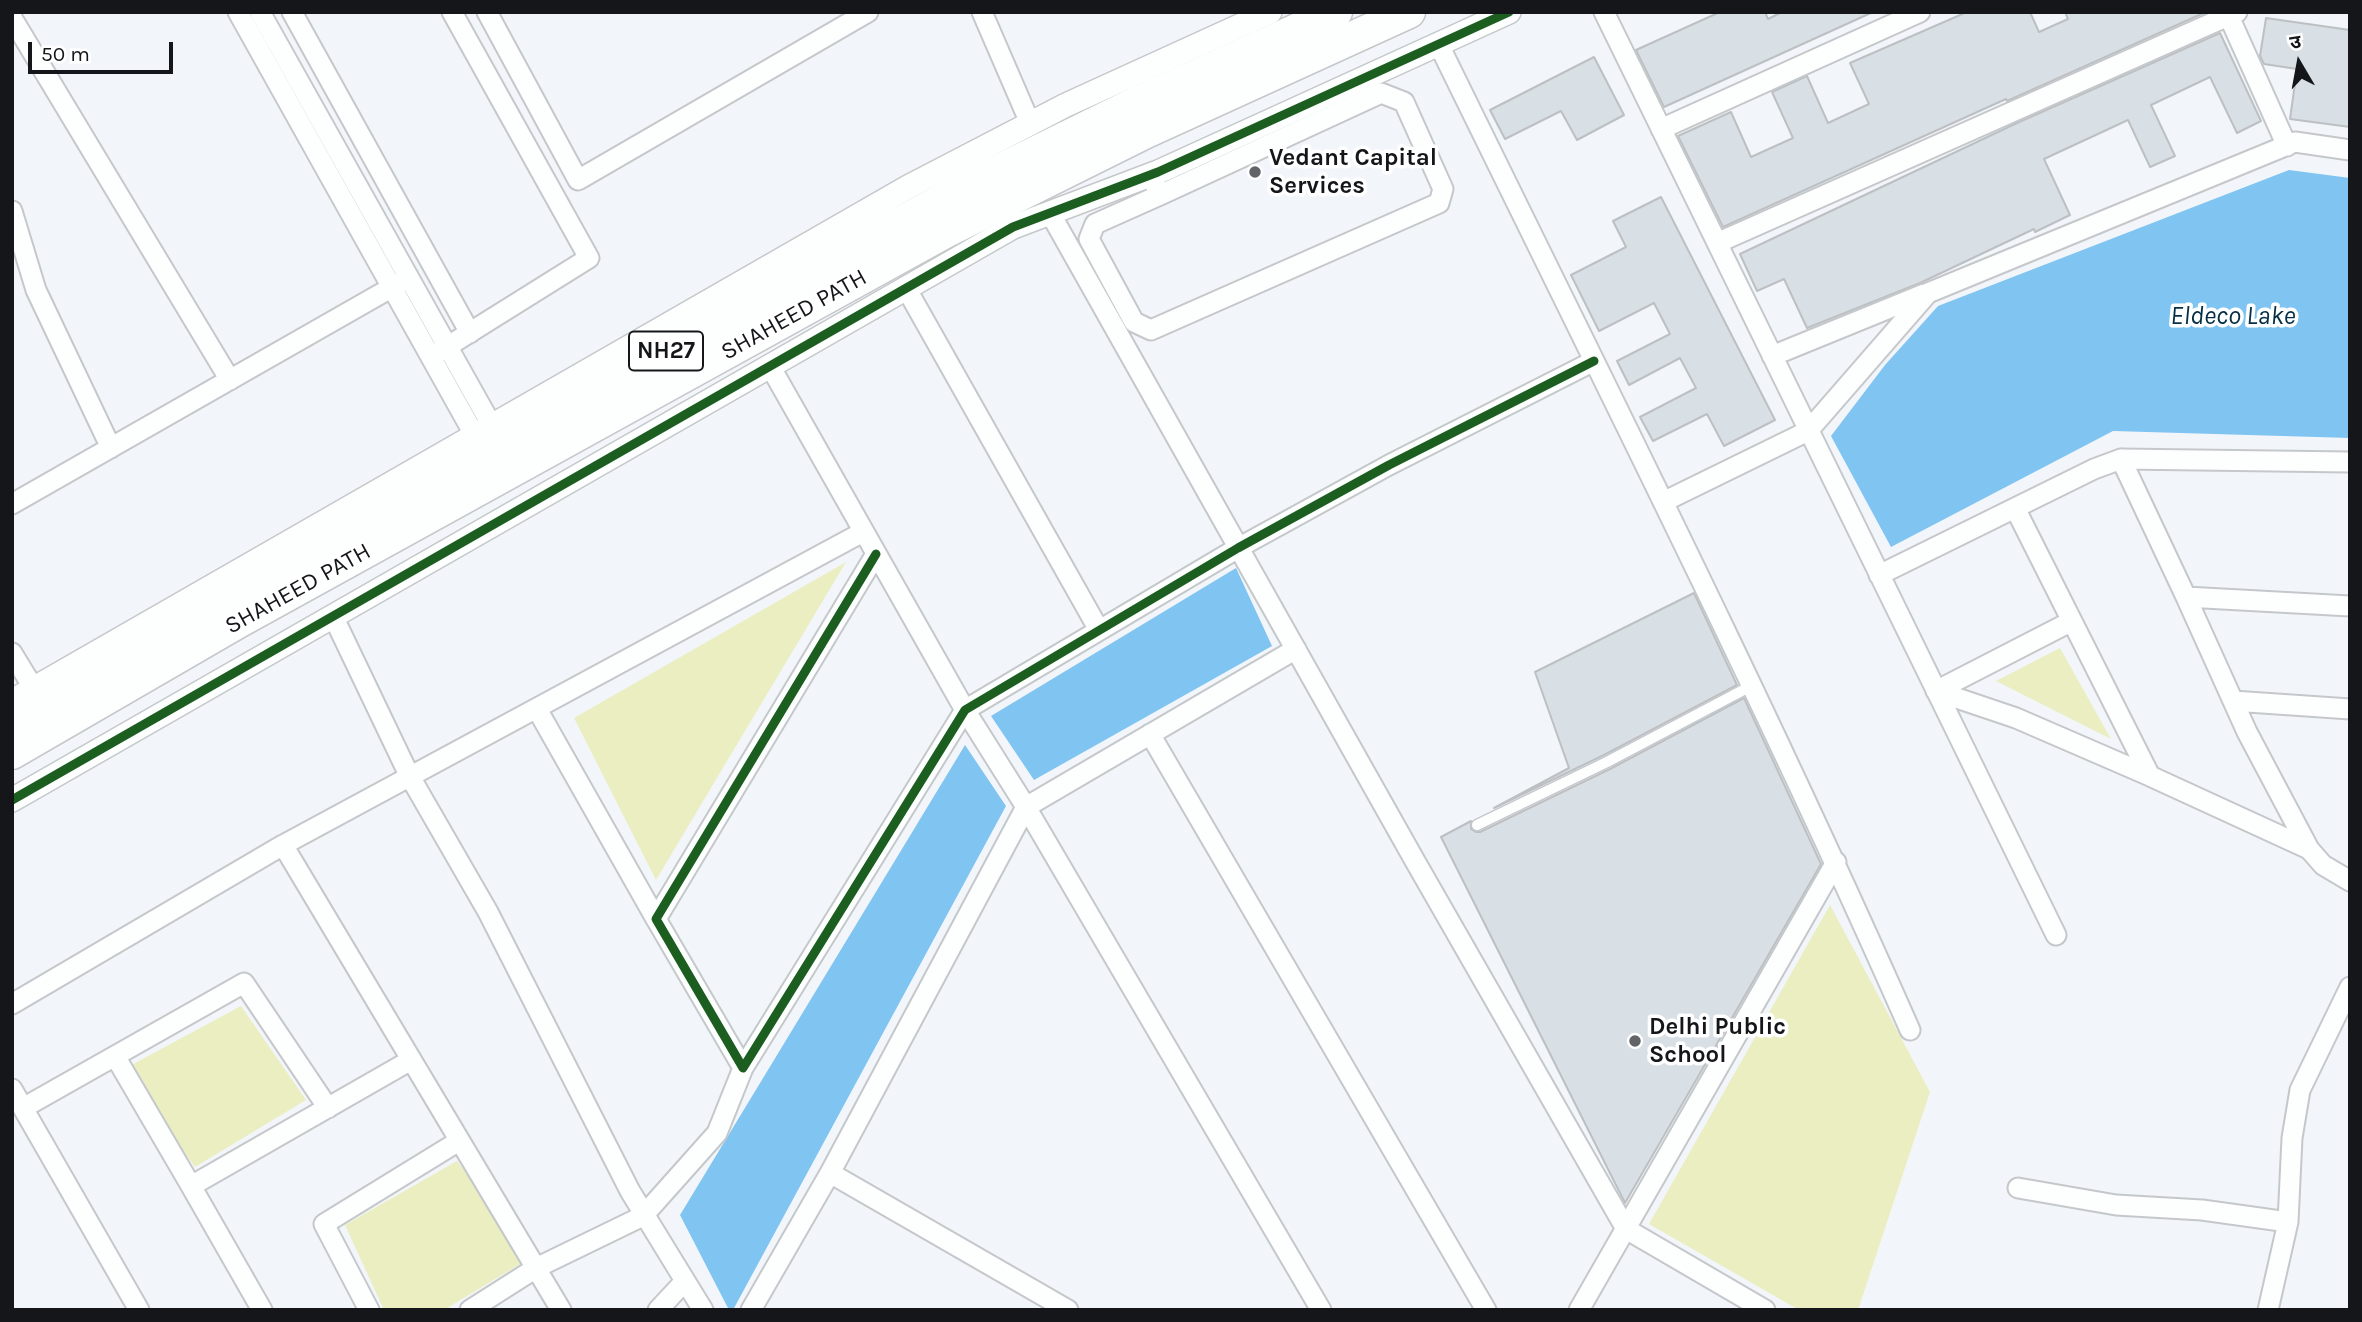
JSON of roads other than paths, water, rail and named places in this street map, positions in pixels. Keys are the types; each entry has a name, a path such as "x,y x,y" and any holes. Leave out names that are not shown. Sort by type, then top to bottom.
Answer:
{"highway":[{"name":"SHAHEED PATH","path":"12,721 585,395 973,183 1138,102 1336,12"},
{"name":"SHAHEED PATH","path":"12,753 238,622 945,232 1146,132 1409,12"}],"street":[{"path":"239,12 401,283 448,346 484,431"},
{"path":"260,12 401,283 431,357 484,431"},
{"path":"292,12 470,333"},
{"path":"431,357 590,258 452,12"},
{"path":"487,12 578,180 868,12"},
{"path":"982,12 1030,123"},
{"path":"12,702 908,187 1030,123 1270,12"},
{"path":"1288,124 1381,93 1404,102 1443,189 1439,203 1151,330 1134,322 1089,239 1095,224 1155,185 1288,124 1439,45 1509,12"},
{"path":"1604,12 2056,935"},
{"path":"1661,130 1920,12"},
{"path":"1717,243 2231,13 2287,146"},
{"path":"12,18 230,380"},
{"path":"1439,45 1836,862 1910,1030"},
{"path":"1772,356 2295,142 2350,150"},
{"path":"12,800 1013,227 1050,213 1155,185"},
{"path":"12,211 36,289 111,447"},
{"path":"1050,213 1626,1229 1765,1310"},
{"path":"12,504 401,283"},
{"path":"906,288 1099,630"},
{"path":"1663,502 1808,431 1928,292"},
{"path":"470,1310 536,1268 643,1216 717,1133 743,1068 965,710 1238,548 1389,465 1594,361"},
{"path":"770,366 965,710 1026,807 1321,1310"},
{"path":"1879,575 2094,469 2121,459 2350,462"},
{"path":"2121,459 2246,732 2309,849 2323,865 2350,881"},
{"path":"2015,508 2150,776"},
{"path":"12,1004 283,845 863,532"},
{"path":"656,919 876,554"},
{"path":"2186,597 2350,607"},
{"path":"333,616 410,775 488,912 643,1216 703,1310"},
{"path":"1936,691 2072,621"},
{"path":"751,1310 830,1173 1026,807 1296,649"},
{"path":"12,653 34,689"},
{"path":"1936,691 2016,718 2309,849"},
{"path":"2232,701 2350,709"},
{"path":"537,709 743,1068"},
{"path":"1150,734 1486,1310"},
{"path":"283,845 561,1310"},
{"path":"1579,1310 1836,862"},
{"path":"23,1108 244,983 328,1108"},
{"path":"2268,1310 2287,1222 2291,1138 2300,1090 2350,987"},
{"path":"115,1056 262,1310"},
{"path":"191,1186 411,1060"},
{"path":"12,1089 139,1310"},
{"path":"369,1310 324,1224 460,1141"},
{"path":"830,1173 1068,1310"},
{"path":"2018,1188 2116,1205 2202,1210 2287,1222"},
{"path":"658,1310 685,1281"}],"lane":[{"path":"1477,825 1607,762 1751,687"}],"water":[{"name":"Eldeco Lake","path":"2289,170 2350,178 2350,438 2113,431 1891,547 1831,436 1885,365 1938,306"},
{"path":"1236,568 1272,646 1034,780 991,716"},
{"path":"965,745 1006,806 733,1310 729,1310 680,1215"}],"place":[{"name":"Vedant Capital Services","path":"1255,172"},
{"name":"Delhi Public School","path":"1635,1041"}]}
